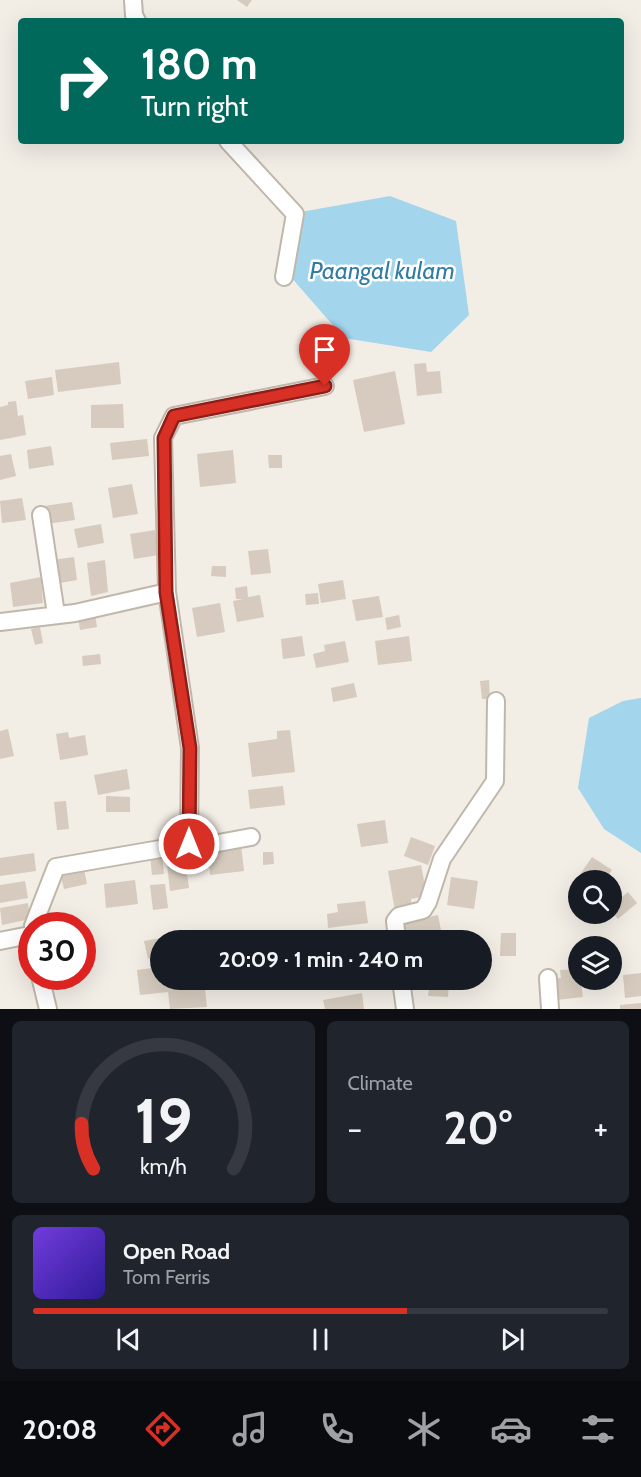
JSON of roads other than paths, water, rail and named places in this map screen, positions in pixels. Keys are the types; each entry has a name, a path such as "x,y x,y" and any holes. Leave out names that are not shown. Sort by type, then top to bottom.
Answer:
{"street":[{"path":"134,0 136,18"},
{"path":"231,144 295,214 284,277"},
{"path":"189,844 190,748 166,592 164,438 174,416 325,386"},
{"path":"41,515 56,614"},
{"path":"0,622 75,613 166,592"},
{"path":"396,930 395,921 399,916 423,910 428,902 442,859 495,781 495,701"},
{"path":"40,912 56,867 189,844 202,846 251,837"},
{"path":"0,941 18,936"},
{"path":"548,978 550,1009"},
{"path":"43,990 48,1009"},
{"path":"402,990 405,1009"}],"water":[{"name":"Paangal kulam","path":"390,196 456,221 469,315 431,352 344,338 290,276 301,212"},
{"path":"641,698 641,853 604,829 578,788 589,718 623,701"}]}
